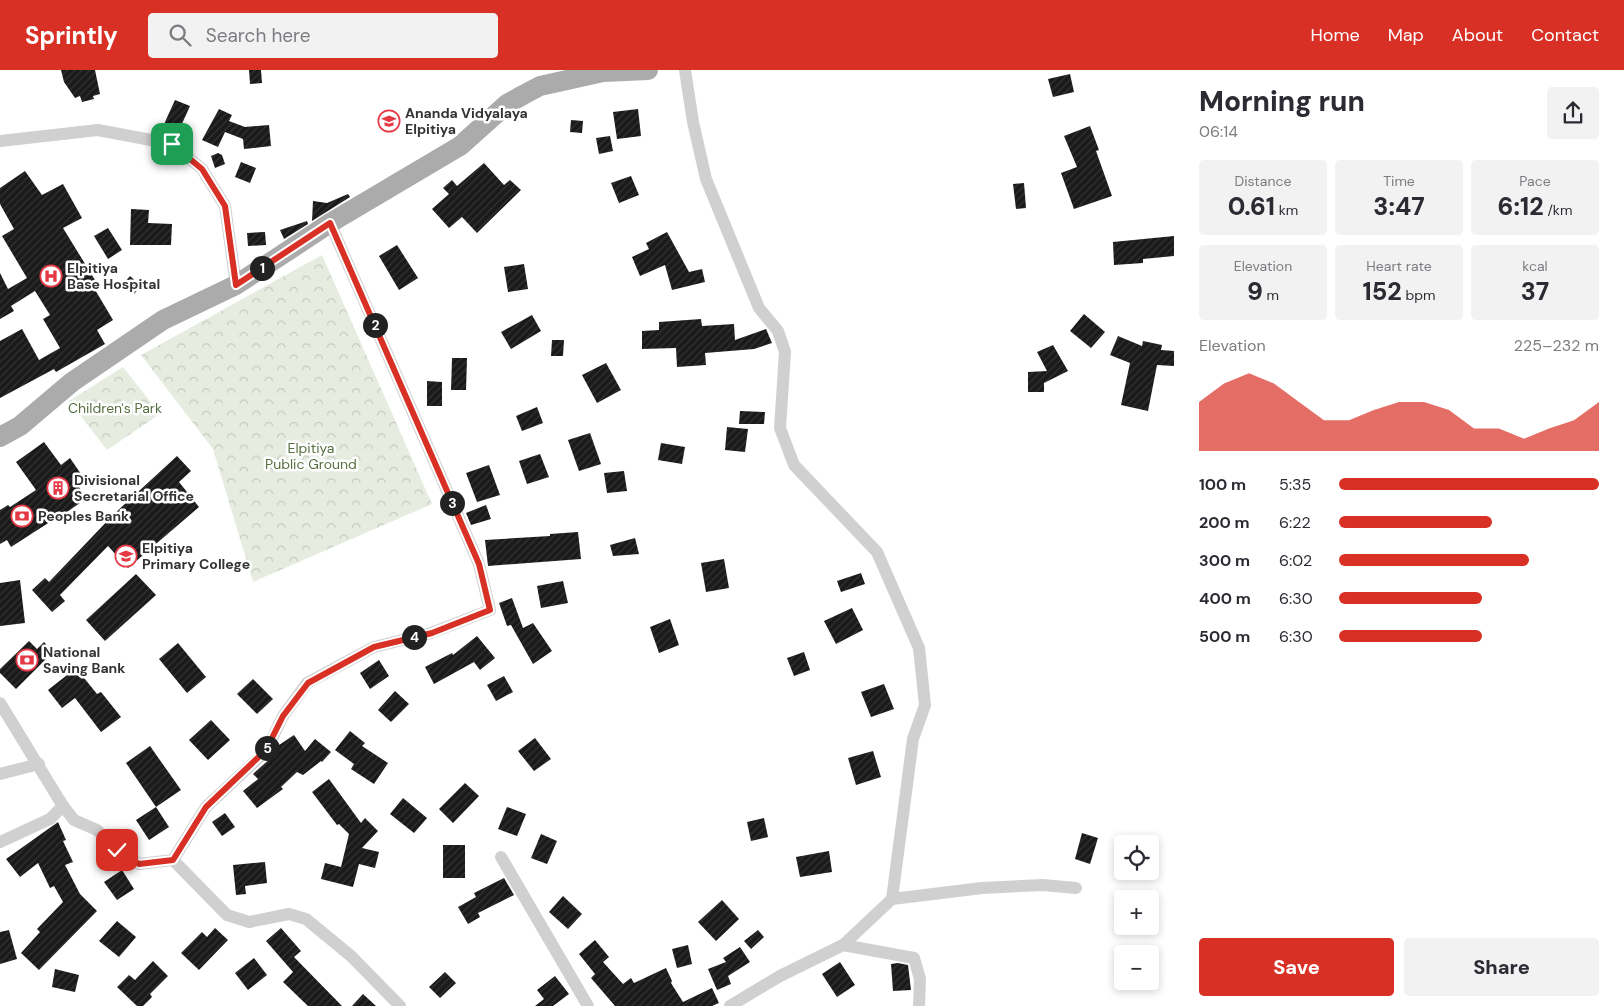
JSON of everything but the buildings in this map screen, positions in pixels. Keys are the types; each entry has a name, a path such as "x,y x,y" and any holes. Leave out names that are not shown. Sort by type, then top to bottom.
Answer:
{"main road":[{"path":"0,437 20,426 72,382 163,320 236,285 330,223 460,146 507,104 540,86 603,71 648,70"}],"street":[{"path":"685,70 693,122 706,179 759,308 778,331 785,352 780,428 794,465 877,552 919,648 925,705 914,739 892,899"},
{"path":"0,142 98,130 172,144 202,169 225,206 236,285"},
{"path":"173,860 206,807 266,750 283,716 308,683 374,647 432,633 490,610 479,564 330,223"},
{"path":"0,703 63,806 74,820 97,830 117,850 139,864 173,860"},
{"path":"0,774 39,764"},
{"path":"0,842 50,819 63,806"},
{"path":"501,858 588,1006"},
{"path":"173,860 227,915 249,922 289,914 306,920 352,956 400,1006"},
{"path":"730,1006 780,976 843,945 892,899 982,888 1043,885 1076,888"},
{"path":"843,945 914,958 920,980 919,1006"}],"green space":[{"name":"Elpitiya Public Ground","path":"322,255 432,504 253,582 213,449 141,355"},
{"name":"Children's Park","path":"123,367 160,414 107,450 69,401"}],"place":[{"name":"Ananda Vidyalaya Elpitiya","path":"389,121"},
{"name":"Elpitiya Base Hospital","path":"51,276"},
{"name":"Divisional Secretarial Office","path":"58,488"},
{"name":"Peoples Bank","path":"22,516"},
{"name":"Elpitiya Primary College","path":"126,556"},
{"name":"National Saving Bank","path":"27,660"}],"route":[{"path":"117,850 139,864 173,860 206,807 266,750 283,716 308,683 374,647 432,633 490,610 479,564 330,223 236,285 225,206 202,169 172,144"}]}
